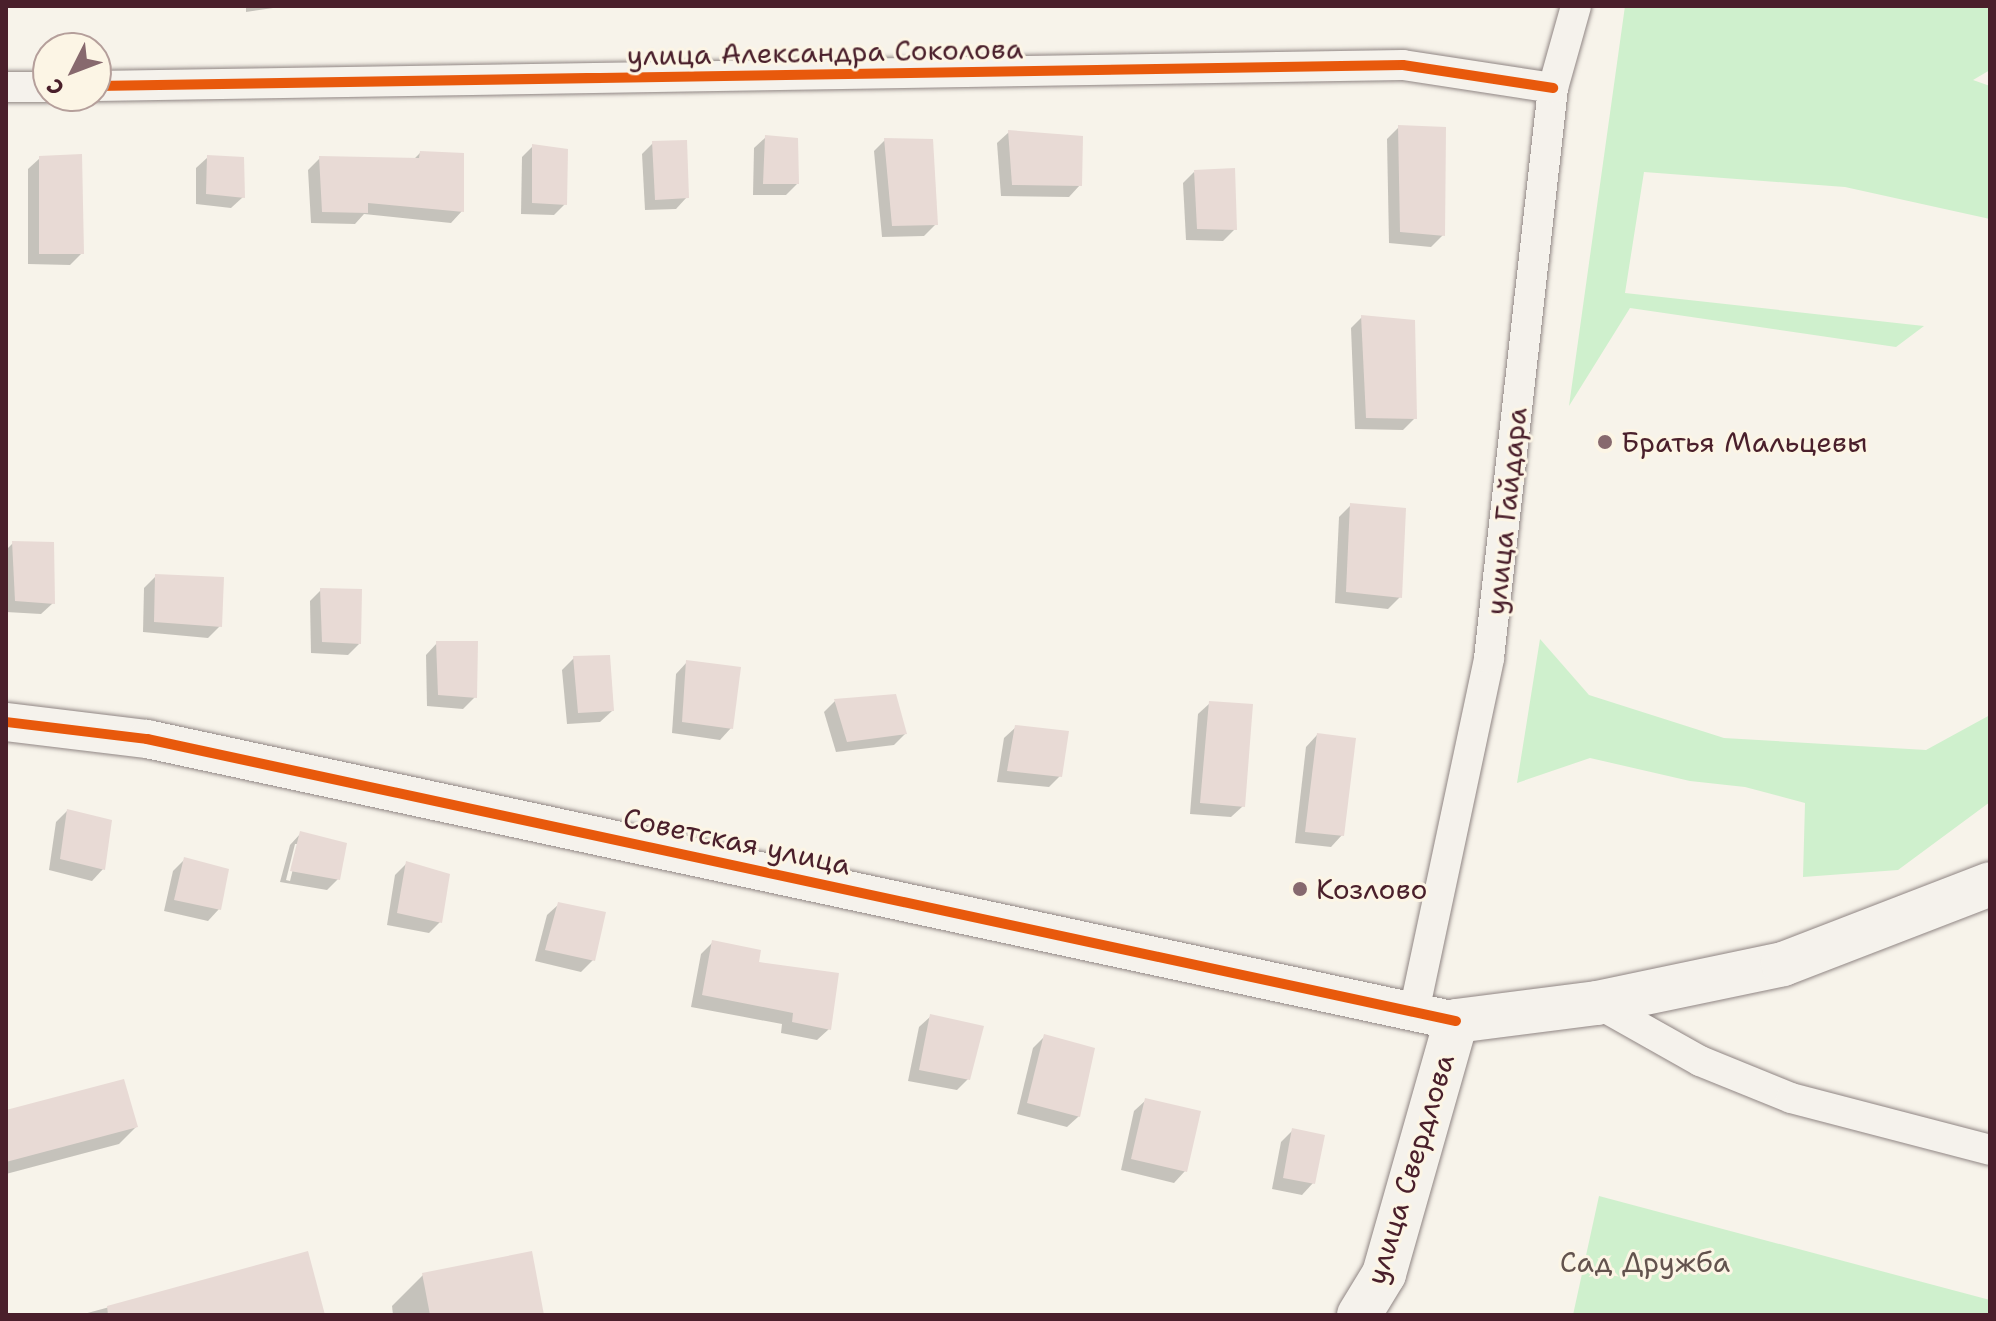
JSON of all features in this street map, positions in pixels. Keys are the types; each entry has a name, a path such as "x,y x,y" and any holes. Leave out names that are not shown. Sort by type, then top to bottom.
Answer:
{"main road":[{"path":"1456,1021 1597,1003 1783,964 1990,884"},
{"name":"улица Свердлова","path":"1359,1315 1384,1274 1456,1021"}],"street":[{"name":"улица Гайдара","path":"1414,1012 1489,658 1553,88 1576,6"},
{"name":"улица Александра Соколова","path":"112,86 1403,65 1553,88"},
{"path":"6,87 32,87"},
{"name":"Советская улица","path":"6,722 147,739 1456,1021"},
{"path":"1597,1003 1700,1061 1791,1098 1990,1150"}],"green space":[{"path":"1625,6 1990,6 1990,70 1973,80 1990,86 1990,219 1845,187 1644,172 1625,293 1924,326 1896,347 1630,308 1569,406"},
{"path":"1540,639 1589,695 1724,738 1926,750 1990,715 1990,802 1898,870 1803,877 1805,803 1745,787 1690,781 1590,758 1517,783"},
{"name":"Сад Дружба","path":"1599,1196 1990,1300 1990,1315 1573,1315"}],"building":[{"path":"1398,125 1446,127 1445,236 1400,232"},
{"path":"1008,130 1083,136 1082,186 1012,185"},
{"path":"765,135 798,138 799,184 763,184"},
{"path":"884,138 933,139 938,225 892,226"},
{"path":"687,140 689,198 655,200 652,141"},
{"path":"532,144 568,149 567,205 532,203"},
{"path":"420,151 464,153 464,212 368,203 368,213 322,212 319,156 419,158"},
{"path":"82,154 84,254 39,254 39,156"},
{"path":"207,155 244,157 245,198 206,194"},
{"path":"1235,168 1237,230 1197,229 1194,170"},
{"path":"1361,315 1415,320 1417,419 1366,418"},
{"path":"1350,503 1406,508 1402,598 1346,592"},
{"path":"12,541 54,542 55,604 15,601"},
{"path":"155,574 224,577 222,627 154,622"},
{"path":"320,588 362,589 361,644 322,642"},
{"path":"436,641 478,641 477,698 438,695"},
{"path":"610,655 614,711 578,713 573,656"},
{"path":"686,660 741,667 733,729 682,722"},
{"path":"896,694 907,734 847,742 834,699"},
{"path":"1209,701 1253,704 1245,807 1200,803"},
{"path":"1015,725 1069,731 1062,777 1007,771"},
{"path":"1317,733 1356,738 1344,836 1305,832"},
{"path":"67,809 112,820 105,870 60,859"},
{"path":"300,831 347,843 340,880 290,871"},
{"path":"184,857 229,869 221,910 174,900"},
{"path":"406,861 450,874 442,923 397,913"},
{"path":"558,902 606,912 595,961 545,950"},
{"path":"712,940 761,950 759,962 839,973 831,1030 792,1022 793,1013 702,995"},
{"path":"930,1014 984,1026 970,1080 919,1070"},
{"path":"1044,1034 1095,1048 1080,1117 1027,1103"},
{"path":"124,1079 138,1127 6,1162 6,1110"},
{"path":"1145,1098 1201,1111 1187,1172 1131,1159"},
{"path":"1292,1128 1325,1135 1315,1184 1283,1178"},
{"path":"308,1251 325,1315 108,1315 107,1306"},
{"path":"532,1251 544,1315 430,1315 422,1273"}],"cycle path":[{"path":"112,86 1403,65 1553,88"},
{"path":"6,722 147,739 1456,1021"}],"place":[{"name":"Братья Мальцевы","path":"1605,442"},
{"name":"Козлово","path":"1300,889"}]}
